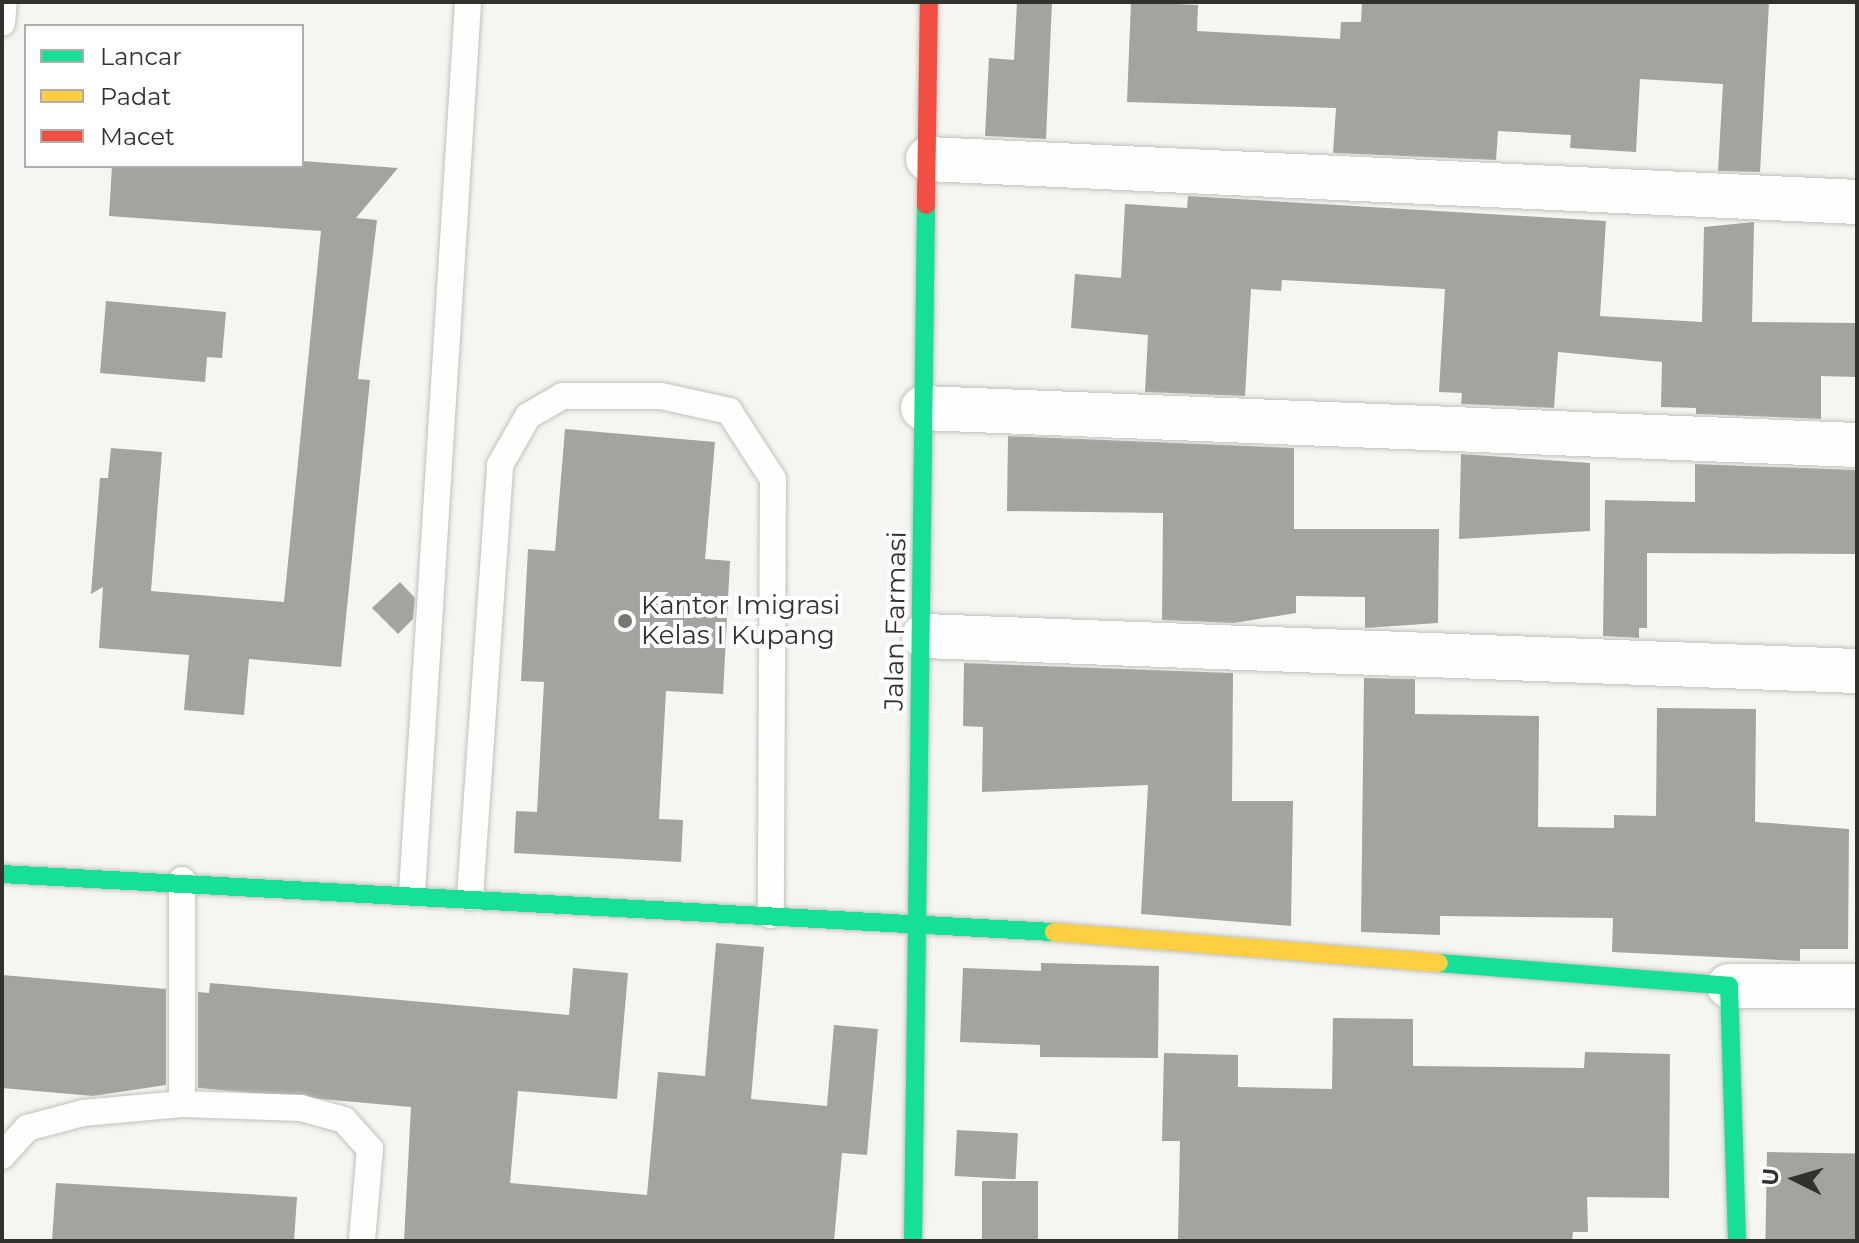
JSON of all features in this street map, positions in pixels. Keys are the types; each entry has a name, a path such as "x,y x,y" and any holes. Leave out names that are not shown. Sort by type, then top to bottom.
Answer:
{"street":[{"name":"Jalan Farmasi","path":"913,1241 912,921 924,636 923,408 929,2"},
{"path":"928,159 1857,202"},
{"path":"923,408 1857,445"},
{"path":"924,636 1857,671"},
{"path":"2,874 182,880 912,921 1729,986 1857,986"},
{"path":"1729,986 1737,1241"}],"lane":[{"path":"2,23 4,2"},
{"path":"412,893 468,2"},
{"path":"470,897 500,465 528,416 562,396 661,396 729,411 773,479 771,915"},
{"path":"182,880 182,1104"},
{"path":"2,1156 27,1128 50,1120 182,1104 301,1108 344,1120 370,1149 362,1241"}],"building":[{"path":"1017,2 1052,2 1046,139 985,136 989,58 1014,60"},
{"path":"1131,2 1198,5 1197,31 1340,39 1341,22 1361,22 1362,2 1769,2 1760,172 1718,171 1723,84 1640,79 1636,152 1570,148 1571,135 1498,131 1496,160 1333,153 1336,108 1127,102"},
{"path":"304,161 398,168 356,218 377,220 358,379 370,380 341,667 249,659 244,715 184,710 189,655 99,648 103,587 91,594 100,478 108,478 111,448 162,452 151,591 284,602 321,231 109,216 112,168 304,168"},
{"path":"1188,196 1606,221 1600,316 1702,322 1704,227 1754,222 1752,322 1857,323 1857,377 1821,376 1821,419 1696,414 1696,408 1661,407 1662,362 1558,352 1554,408 1461,404 1462,393 1439,392 1445,289 1282,280 1281,291 1251,289 1245,396 1145,392 1148,335 1071,328 1075,274 1121,278 1125,204 1187,208"},
{"path":"106,301 226,312 222,358 207,357 205,382 100,373"},
{"path":"565,429 715,442 705,559 730,561 723,694 666,691 659,819 683,820 681,862 514,853 516,811 537,812 544,682 521,681 528,549 555,551"},
{"path":"1008,436 1294,448 1294,529 1439,529 1438,623 1365,628 1365,597 1296,596 1296,613 1234,623 1162,620 1163,513 1007,511"},
{"path":"1461,454 1590,463 1590,531 1459,539"},
{"path":"1695,464 1857,470 1857,554 1647,553 1647,628 1639,628 1639,638 1603,636 1605,500 1695,502"},
{"path":"400,582 415,598 413,619 398,634 372,608"},
{"path":"964,663 1233,673 1232,801 1293,801 1291,926 1141,914 1148,785 982,792 983,727 963,726"},
{"path":"1364,678 1415,679 1415,714 1539,716 1538,827 1614,828 1614,815 1656,816 1657,708 1756,709 1755,822 1849,829 1848,949 1800,949 1800,961 1612,952 1613,918 1440,916 1440,935 1361,932"},
{"path":"716,943 764,947 751,1099 827,1106 834,1025 878,1029 867,1155 842,1153 834,1241 404,1241 411,1107 198,1088 198,992 209,993 210,983 569,1015 573,968 628,973 617,1099 518,1091 510,1183 647,1195 658,1072 705,1076"},
{"path":"1041,963 1159,966 1158,1058 1040,1057 1040,1045 960,1042 963,968 1041,971"},
{"path":"2,975 166,989 166,1085 93,1096 2,1088"},
{"path":"1333,1018 1413,1019 1413,1066 1584,1068 1585,1052 1670,1054 1669,1198 1587,1197 1588,1232 1573,1232 1572,1241 1178,1241 1180,1141 1162,1141 1164,1053 1238,1055 1238,1087 1332,1089"},
{"path":"957,1130 1018,1133 1016,1179 955,1176"},
{"path":"1767,1152 1857,1154 1855,1241 1765,1241"},
{"path":"982,1181 1038,1181 1038,1241 982,1241"},
{"path":"56,1183 297,1197 294,1241 52,1241"}],"traffic: fast":[{"path":"913,1241 926,205"},
{"path":"2,874 1054,932"},
{"path":"1439,963 1729,986 1737,1241"}],"traffic: slow":[{"path":"1054,932 1439,963"}],"traffic: jam":[{"path":"926,205 929,2"}],"place":[{"name":"Kantor Imigrasi Kelas I Kupang","path":"625,621"}]}
